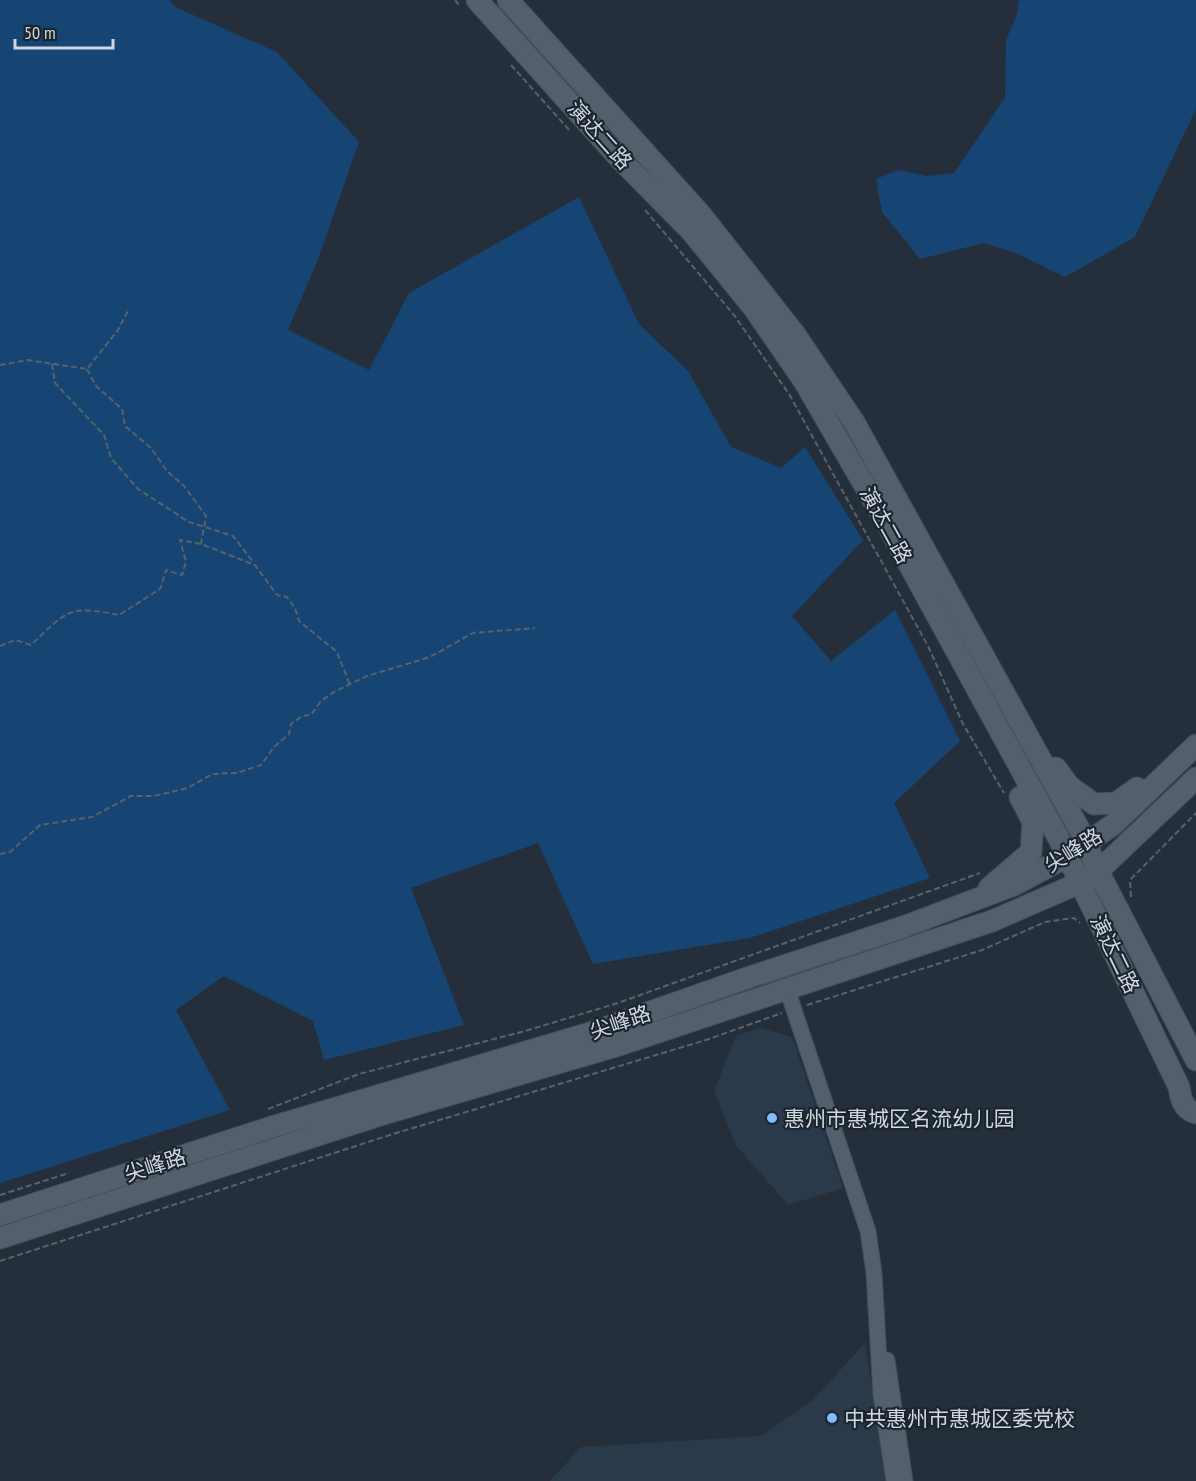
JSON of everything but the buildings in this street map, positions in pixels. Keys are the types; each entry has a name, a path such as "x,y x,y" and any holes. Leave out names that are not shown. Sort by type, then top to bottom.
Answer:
{"main road":[{"name":"演达二路","path":"508,0 688,215 753,307 787,339 804,381 919,564 1005,695 1086,843 1089,877 1179,1087 1188,1089 1186,1108 1196,1113"},
{"name":"演达二路","path":"470,4 516,57 622,161 688,215"},
{"path":"516,57 539,35"},
{"name":"演达二路","path":"919,564 963,665 1068,856 1089,877 1196,1060"},
{"path":"963,665 977,714 1033,822 1031,852 970,902"},
{"path":"1005,695 1069,786 1094,804 1116,803 1190,750"},
{"name":"尖峰路","path":"0,1238 380,1115 636,1028 1014,885 1068,856 1114,824 1190,750"},
{"name":"尖峰路","path":"0,1215 286,1122 590,1033 636,1028 790,999 992,921 1089,877 1196,778"}],"street":[{"path":"790,999 868,1231 874,1273 881,1395 894,1481"},
{"path":"876,1314 886,1352 905,1481"}],"path":[{"path":"455,0 470,4"},
{"path":"516,57 577,138"},
{"path":"640,204 734,315 789,394 928,645 963,724 995,773 1008,802"},
{"path":"87,369 118,330 129,309"},
{"path":"0,365 28,360 87,369"},
{"path":"52,364 55,383 104,435 111,458 138,489 189,522 232,536 277,595 287,597 295,608 299,621 337,652 350,686"},
{"path":"87,369 96,386 122,409 125,426 151,448 167,471 184,486 206,516 201,544"},
{"path":"0,646 15,640 31,645 57,620 83,608 119,615 160,589 166,570 182,575 186,562 180,540 201,544 255,565"},
{"path":"0,854 10,852 40,825 92,817 130,796 154,796 188,788 212,774 237,773 261,765 274,747 289,734 291,724 302,716 311,715 321,701 383,670 430,657 473,633 535,628"},
{"path":"1131,903 1130,880 1196,813"},
{"path":"264,1111 359,1074 525,1031 618,1003 970,878 987,869"},
{"path":"0,1261 393,1134 706,1040 790,999 982,950 1045,922 1074,918 1082,924"},
{"path":"0,1195 71,1173"}],"shaded area":[{"path":"0,0 169,0 175,7 277,52 359,142 317,262 288,330 369,370 409,293 579,197 639,324 688,371 731,447 781,468 805,447 863,540 792,616 831,661 895,610 960,741 894,803 930,878 750,938 593,964 538,843 411,888 464,1025 324,1060 313,1021 224,976 176,1010 230,1110 0,1183"},
{"path":"1019,0 1196,0 1196,109 1135,237 1065,277 1016,253 984,243 920,259 882,212 876,179 898,170 927,176 954,173 1005,98 1006,40 1016,17"},
{"name":"惠州市惠城区名流幼儿园","path":"760,1028 792,1037 843,1188 788,1205 736,1145 714,1091 736,1036"},
{"name":"中共惠州市惠城区委党校","path":"865,1343 886,1481 550,1481 581,1447 761,1436 813,1400"}],"place":[{"name":"惠州市惠城区名流幼儿园","path":"772,1118"},
{"name":"中共惠州市惠城区委党校","path":"832,1418"}]}
